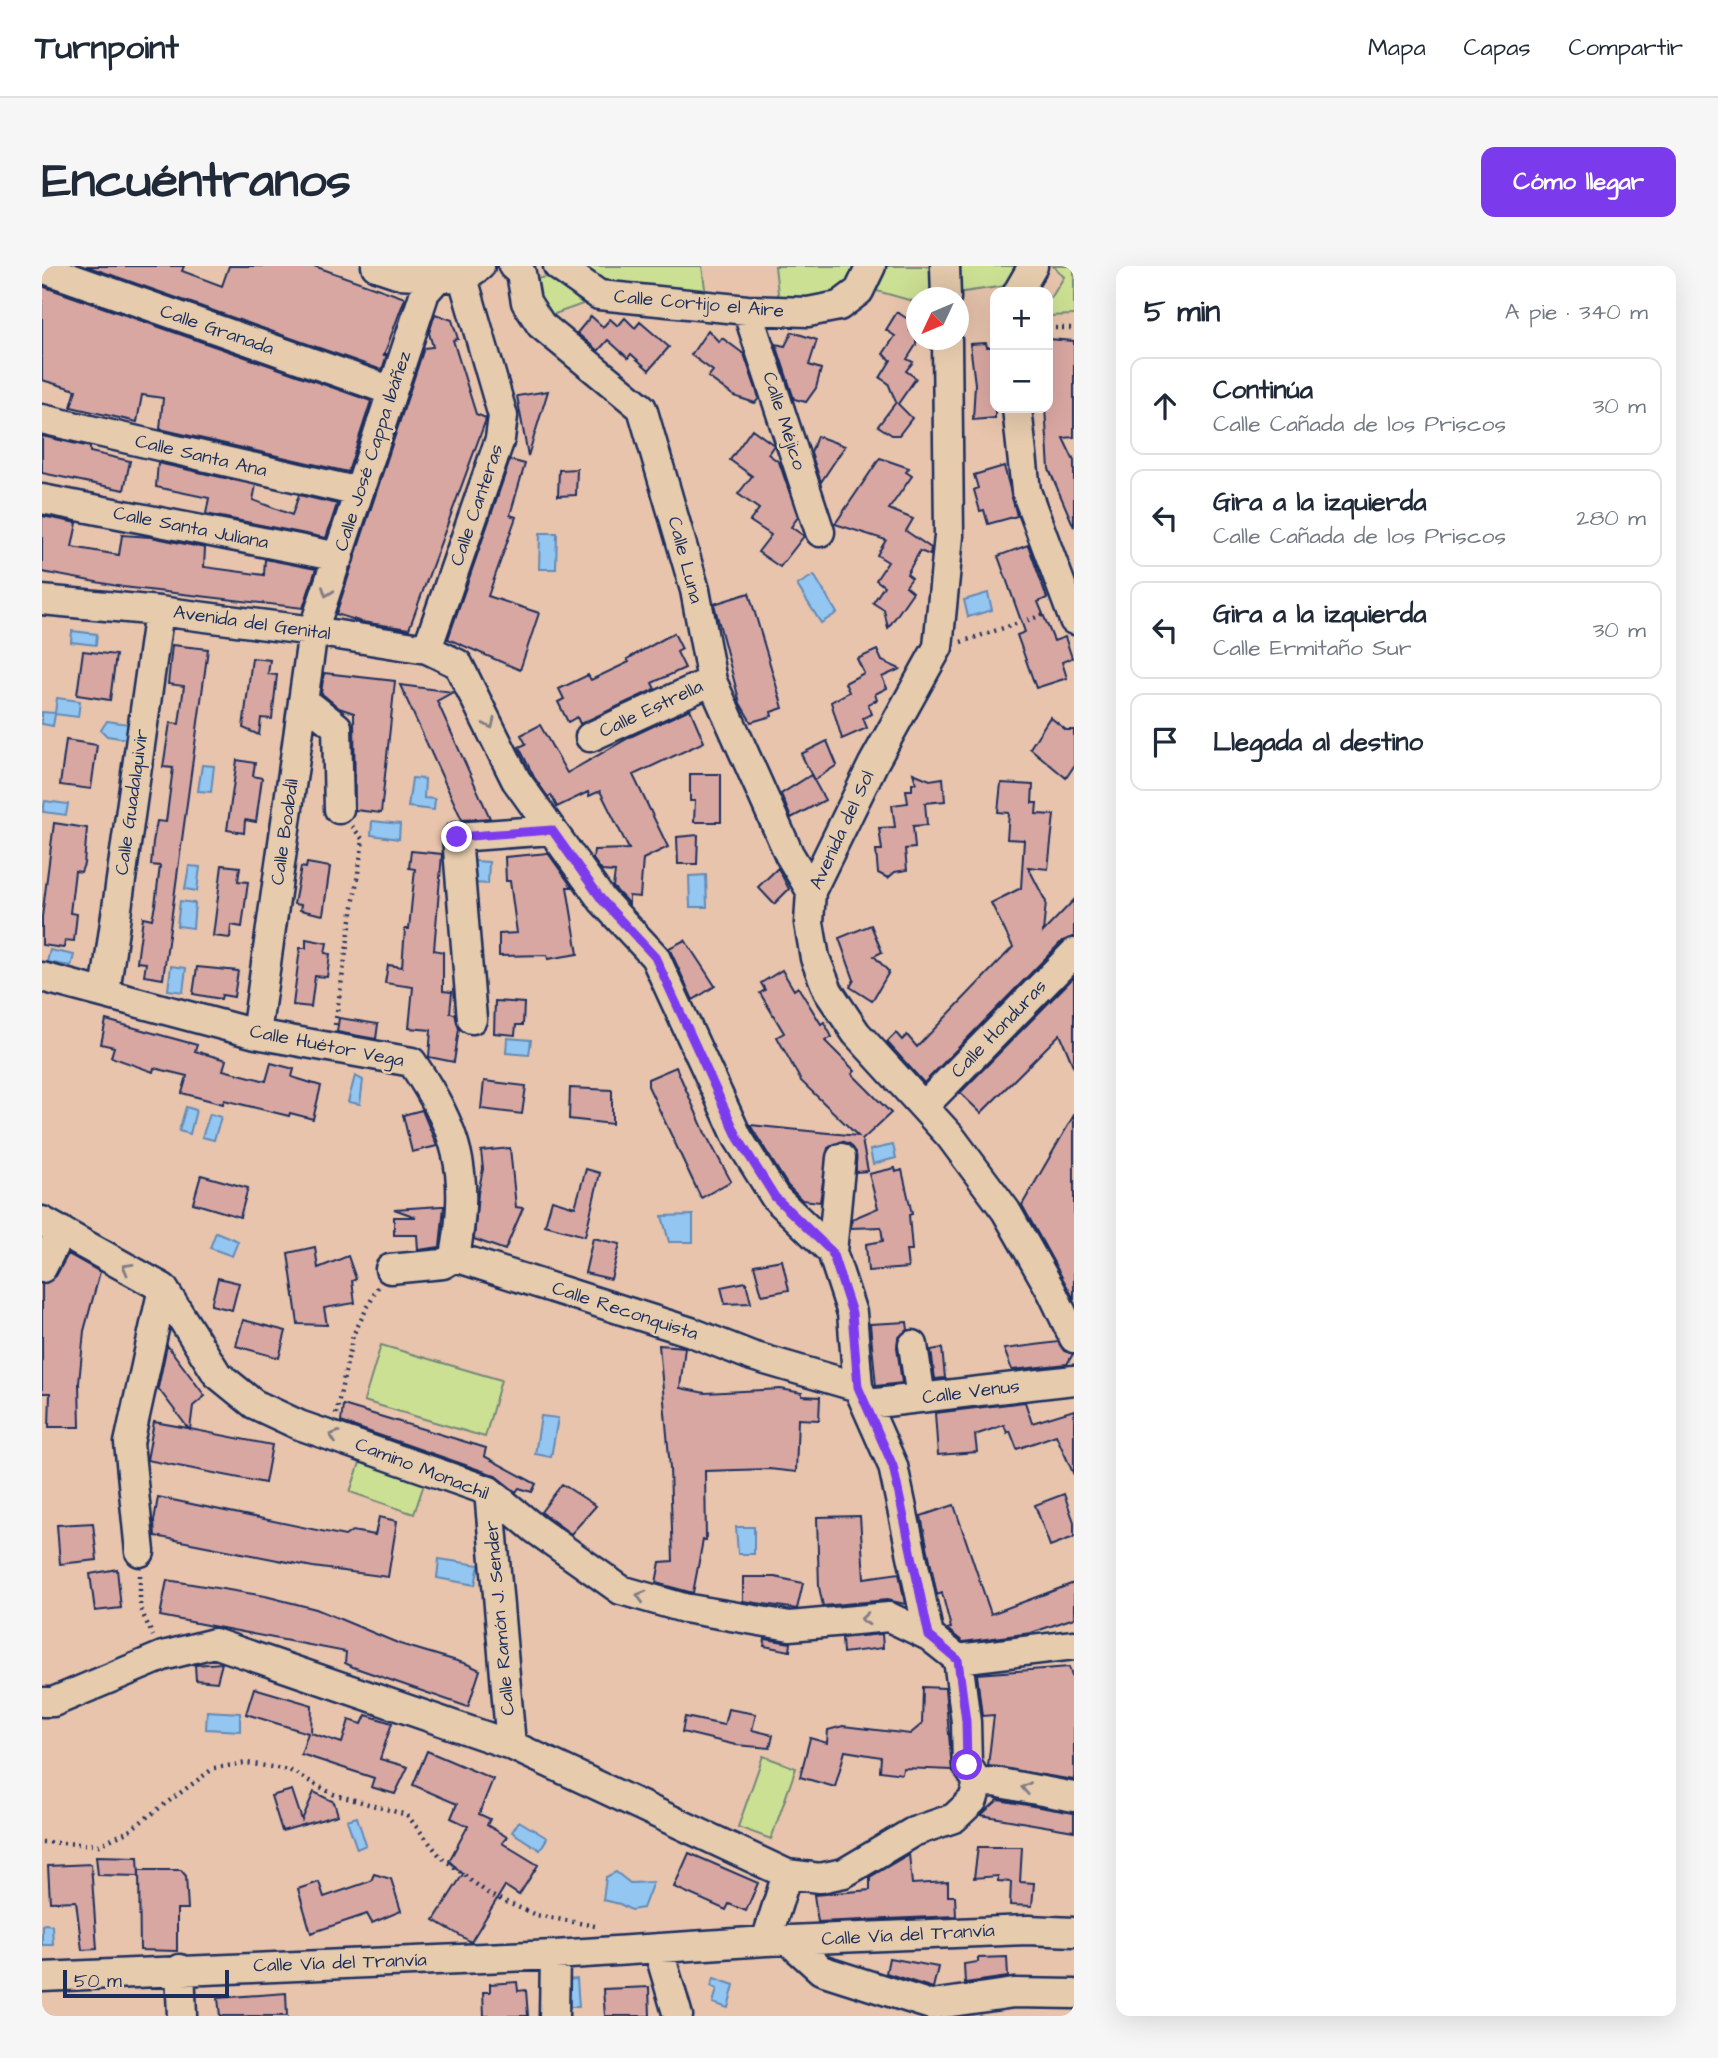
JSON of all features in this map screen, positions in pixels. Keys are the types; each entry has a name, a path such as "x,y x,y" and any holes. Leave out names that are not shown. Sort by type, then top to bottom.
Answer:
{"street":[{"name":"Calle Luna","path":"513,266 521,273 526,302 541,325 642,408 695,590 712,681 789,853 811,891"},
{"name":"Calle Cortijo el Aire","path":"558,266 599,295 747,310 808,312 839,306 859,291 871,266"},
{"path":"945,266 946,287"},
{"path":"1020,287 1033,266"},
{"name":"Calle Granada","path":"42,268 392,391"},
{"path":"392,269 461,273"},
{"name":"Calle José Cappa Ibáñez","path":"313,631 425,292 461,273"},
{"name":"Calle Canteras","path":"426,649 500,439 503,416 461,273"},
{"name":"Calle Méjico","path":"747,310 820,532"},
{"name":"Avenida del Sol","path":"947,350 949,536 938,647 873,764 811,891 811,935 815,958 828,991 856,1033 924,1106 1006,1212 1052,1292 1074,1338"},
{"path":"1018,413 1026,491 1072,613"},
{"name":"Calle Santa Ana","path":"42,419 359,492"},
{"name":"Calle Santa Juliana","path":"42,499 339,557"},
{"name":"Avenida del Genital","path":"42,600 159,611 426,649 458,664 516,780 552,830"},
{"name":"Calle Guadalquivir","path":"105,993 159,611"},
{"name":"Calle Boabdil","path":"257,1034 313,631"},
{"name":"Calle Estrella","path":"590,737 712,681"},
{"path":"303,700 337,727 339,809"},
{"path":"472,1019 457,837 552,830 602,900 655,957 738,1138 775,1197 832,1252"},
{"name":"Calle Honduras","path":"924,1106 1074,953"},
{"name":"Calle Huétor Vega","path":"42,977 257,1034 412,1062 440,1104 453,1133 459,1167 461,1222 455,1257"},
{"path":"841,1158 832,1252 852,1313 863,1396 900,1465 929,1636"},
{"path":"42,1268 52,1226"},
{"name":"Camino Monachil","path":"52,1226 163,1288 217,1374 254,1404 331,1435 489,1491 535,1529 621,1590 684,1608 790,1626 889,1617 929,1636 958,1660"},
{"path":"390,1269 443,1264 455,1257"},
{"name":"Calle Reconquista","path":"455,1257 691,1332 863,1396"},
{"path":"140,1552 129,1443 163,1288"},
{"path":"913,1345 921,1398"},
{"name":"Calle Venus","path":"863,1396 921,1398 1074,1380"},
{"name":"Calle Ramón J. Sender","path":"489,1491 511,1745"},
{"path":"42,1702 53,1702 163,1656 215,1643 511,1745 787,1874 820,1878 844,1873 912,1832 954,1818 973,1800 978,1783 967,1765 966,1721 958,1660 1013,1644 1074,1644"},
{"path":"978,1783 995,1782 1074,1797"},
{"path":"787,1874 778,1941 821,1970 931,2005 1014,1993 1074,1994"},
{"name":"Calle Vía del Tranvía","path":"42,1977 555,1955 778,1941 1028,1930 1074,1932"},
{"path":"658,1948 678,2016"},
{"path":"554,2016 555,1955"},
{"path":"180,1969 182,2016"}],"path":[{"path":"1053,328 1074,328"},
{"path":"938,647 1072,613"},
{"path":"332,1047 363,840 339,809"},
{"path":"331,1435 353,1335 390,1269"},
{"path":"140,1552 140,1608 163,1656"},
{"path":"42,1842 99,1845 127,1832 214,1768 247,1763 289,1770 333,1794 407,1815 440,1856 490,1895 536,1915 599,1927"}],"green space":[{"path":"573,266 702,266 706,296 607,287"},
{"path":"775,266 860,266 853,277 836,292 815,298 779,302"},
{"path":"882,266 934,266 935,287 906,287 906,299 877,291"},
{"path":"954,266 1016,266 1005,286 969,291 969,287 956,287"},
{"path":"1053,266 1074,266 1074,315 1053,316 1053,295 1064,277"},
{"path":"536,279 554,279 583,304 549,316 531,289"},
{"path":"381,1345 501,1380 485,1437 364,1401"},
{"path":"361,1460 425,1481 414,1514 350,1492"},
{"path":"763,1756 796,1768 771,1839 738,1827"}],"water":[{"path":"540,533 557,533 556,569 539,569"},
{"path":"814,575 837,613 821,623 797,585"},
{"path":"988,593 992,610 968,617 964,600"},
{"path":"72,631 97,634 96,645 71,642"},
{"path":"57,698 80,701 78,717 55,714 53,726 42,724 42,712 55,713"},
{"path":"107,721 129,724 127,739 107,736 101,730"},
{"path":"202,765 214,766 211,792 198,791"},
{"path":"412,778 425,779 424,798 435,799 434,810 408,807"},
{"path":"45,801 68,804 66,815 43,812"},
{"path":"372,821 400,824 399,839 371,835"},
{"path":"474,861 489,862 488,884 473,883"},
{"path":"189,866 200,867 197,891 185,889"},
{"path":"706,875 707,907 690,907 689,876"},
{"path":"180,901 195,903 193,928 177,926"},
{"path":"50,950 74,955 71,966 47,962"},
{"path":"171,966 186,968 183,992 168,990"},
{"path":"507,1038 531,1040 529,1055 506,1053"},
{"path":"355,1076 363,1080 360,1104 348,1102"},
{"path":"186,1107 196,1110 190,1134 179,1131"},
{"path":"210,1114 221,1117 214,1140 202,1137"},
{"path":"893,1145 896,1158 873,1164 870,1150"},
{"path":"693,1215 693,1242 669,1242 662,1216"},
{"path":"216,1232 238,1241 232,1256 210,1248"},
{"path":"541,1416 558,1418 551,1457 535,1454"},
{"path":"736,1527 754,1527 754,1554 738,1554"},
{"path":"439,1559 479,1565 475,1585 437,1578"},
{"path":"207,1711 240,1713 240,1731 206,1729"},
{"path":"357,1817 366,1845 357,1849 347,1820"},
{"path":"519,1821 547,1838 540,1850 512,1832"},
{"path":"616,1872 630,1883 653,1882 643,1908 631,1910 603,1900 606,1877"},
{"path":"42,1925 52,1925 53,1945 42,1945"},
{"path":"714,1978 734,1985 728,2008 713,2003 717,1989 711,1986"},
{"path":"577,1979 579,2007 564,2007 564,1980"}],"building":[{"path":"86,266 184,266 182,271 222,286 229,266 314,266 405,298 384,355 387,354 382,370"},
{"path":"42,286 371,401 348,472 160,429 163,398 142,395 137,422 71,407 76,390 42,380"},
{"path":"897,312 906,318 906,350 913,350 907,359 913,362 906,371 916,378 898,404 912,418 899,435 892,435 878,426 896,402 888,383 880,378 891,360 883,354 895,336 886,330"},
{"path":"435,314 452,320 458,339 453,340 476,414 486,418 409,629 362,622 336,614 424,348 433,347 429,333"},
{"path":"591,316 603,327 610,319 618,326 625,318 635,328 640,322 669,347 649,370 631,354 628,358 608,340 598,351 577,333"},
{"path":"708,330 719,342 722,338 744,354 759,398 755,403 734,396 708,377 713,371 691,355"},
{"path":"792,332 817,340 809,365 821,369 816,388 806,402 794,399 776,344 785,346"},
{"path":"1053,339 1074,341 1074,437 1063,438 1074,461 1074,527 1049,469 1045,413 1053,413"},
{"path":"986,343 987,347 990,347 990,413 995,413 995,418 973,420 975,384 970,344"},
{"path":"548,391 528,456 517,396"},
{"path":"752,429 774,445 768,454 779,462 798,517 791,527 804,536 780,567 758,552 771,535 750,521 759,509 738,494 752,476 730,460"},
{"path":"42,436 90,447 90,452 130,461 124,490 42,473"},
{"path":"817,436 845,446 821,482 811,453"},
{"path":"880,458 909,468 906,472 912,476 889,509 913,519 906,531 931,548 930,555 920,551 907,574 912,578 906,586 913,592 888,628 884,610 873,603 884,586 876,580 888,562 877,555 886,540 835,524"},
{"path":"510,460 525,464 510,515 516,517 488,596 539,613 520,670 448,639"},
{"path":"158,463 256,485 253,500 292,515 299,495 337,504 326,538 206,514 209,498 156,487"},
{"path":"1004,466 1017,516 988,524 984,510 980,511 974,490 978,488 974,475"},
{"path":"577,469 576,495 558,496 559,470"},
{"path":"42,516 77,523 72,547 119,555 122,535 151,537 205,548 204,567 264,575 265,559 316,569 303,608 123,587 42,572"},
{"path":"1028,545 1047,598 1038,602 1054,641 1065,637 1072,658 1062,662 1067,678 1036,688 1017,635 1025,632 998,556"},
{"path":"749,593 783,708 771,712 772,716 751,722 740,703 714,604"},
{"path":"674,633 682,649 677,652 685,668 652,683 655,689 580,724 577,717 568,722 558,702 564,699 559,689 588,675 591,680 629,662 627,659"},
{"path":"172,645 208,649 163,979 144,976 146,963 137,962 143,917 152,919 155,905 160,866 151,865 153,842 157,821 166,822 173,768 163,767 170,723 179,724 184,686 168,684"},
{"path":"877,650 882,661 900,669 882,677 887,688 875,694 877,700 868,704 872,714 863,718 867,728 842,739 831,702 849,692 845,683 864,673 857,659"},
{"path":"83,651 116,655 110,700 77,695"},
{"path":"252,658 270,660 268,674 277,675 272,719 261,718 259,735 243,728"},
{"path":"324,673 395,681 381,813 355,810 354,713 339,708 321,693"},
{"path":"400,685 453,692 437,701 490,818 462,820"},
{"path":"690,709 704,742 633,775 668,847 643,859 640,897 629,896 629,904 613,887 615,872 602,871 593,859 594,850 629,849 600,791 589,796 588,792 557,807 551,795 548,797 534,777 519,747 526,744 521,735 540,725 567,773 632,736"},
{"path":"1050,717 1066,730 1074,730 1074,766 1066,778 1030,748"},
{"path":"66,740 97,745 91,789 60,785"},
{"path":"827,741 837,765 814,780 801,754"},
{"path":"237,760 255,763 253,776 262,778 256,822 245,820 244,833 227,830"},
{"path":"913,773 930,780 943,778 945,801 925,803 927,825 913,826 915,848 905,849 907,870 895,872 888,878 878,873 876,850 882,850 879,828 895,827 892,805 908,803 906,790 912,790 912,783 916,783"},
{"path":"690,774 721,774 721,822 694,822 695,801 690,801"},
{"path":"811,775 825,800 791,818 781,794"},
{"path":"1001,783 1033,785 1032,803 1037,803 1036,814 1054,815 1048,869 1028,867 1046,902 1043,932 1074,900 1074,937 1062,941 924,1083 887,1042 896,1033 902,1040 907,1035 917,1047 1013,947 991,903 1021,888 1024,840 1007,839 1009,813 998,812"},
{"path":"54,823 87,828 84,864 81,872 75,871 70,913 77,914 74,941 65,940 64,948 42,945 42,917"},
{"path":"698,835 697,864 678,864 677,837"},
{"path":"411,851 442,854 434,950 443,952 443,991 452,992 450,1013 455,1014 459,1029 454,1062 429,1057 431,1030 409,1028 413,987 385,983 388,965 402,967 415,869 409,868"},
{"path":"548,853 572,887 567,887 578,954 548,959 547,955 499,956 499,934 517,933 510,881 506,881 505,857"},
{"path":"307,863 330,867 323,915 300,910 301,905 294,904 301,867 306,868"},
{"path":"222,865 240,867 238,881 248,882 242,927 231,925 230,938 213,936"},
{"path":"778,868 789,889 774,904 758,887"},
{"path":"871,925 882,952 874,956 889,972 872,1001 850,987 854,980 839,938"},
{"path":"306,939 327,943 325,953 330,954 327,977 315,976 311,1007 293,1005 300,948 306,948"},
{"path":"685,940 715,986 693,1000 669,948"},
{"path":"197,967 238,971 234,997 222,995 221,999 193,994"},
{"path":"782,970 794,990 798,987 821,1024 824,1022 832,1037 825,1041 855,1071 852,1074 891,1113 862,1140 868,1171 856,1172 856,1152 850,1144 842,1141 828,1148 820,1202 802,1200 788,1186 750,1125 858,1136 801,1081 777,1037 784,1033 760,993 765,990 761,983"},
{"path":"1074,977 1074,1068 1060,1034 981,1113 960,1093"},
{"path":"495,1001 524,1003 523,1025 516,1025 515,1035 494,1033"},
{"path":"339,1018 378,1024 376,1039 337,1032"},
{"path":"106,1020 197,1045 195,1051 226,1060 223,1070 266,1081 271,1063 294,1069 292,1077 321,1086 313,1119 224,1100 223,1104 182,1093 187,1076 154,1068 153,1072 111,1057 114,1047 101,1044"},
{"path":"676,1067 705,1133 731,1181 701,1198 648,1086 648,1079"},
{"path":"484,1081 526,1086 522,1114 481,1109"},
{"path":"570,1088 612,1090 612,1124 569,1119"},
{"path":"422,1110 437,1146 412,1152 403,1115"},
{"path":"1074,1115 1074,1299 1022,1205"},
{"path":"510,1148 516,1207 523,1208 505,1250 474,1239 483,1169 481,1151"},
{"path":"895,1168 896,1172 902,1170 912,1214 909,1215 912,1250 906,1250 908,1268 868,1271 866,1244 883,1241 881,1227 851,1228 852,1219 878,1208 869,1174"},
{"path":"586,1169 600,1173 585,1236 545,1225 552,1200 575,1207"},
{"path":"201,1175 248,1188 240,1217 193,1203"},
{"path":"444,1206 440,1247 418,1250 417,1235 394,1235 394,1217 416,1217 394,1209"},
{"path":"593,1238 620,1244 611,1279 585,1273"},
{"path":"315,1247 318,1268 348,1256 356,1279 352,1281 355,1303 324,1308 327,1325 298,1324 288,1253"},
{"path":"68,1254 100,1272 84,1331 79,1383 80,1427 49,1427 50,1393 42,1393 42,1285 56,1276"},
{"path":"782,1260 789,1290 762,1295 754,1265"},
{"path":"218,1278 239,1283 232,1310 211,1305"},
{"path":"746,1282 751,1303 725,1304 721,1287"},
{"path":"243,1320 286,1331 279,1358 236,1346"},
{"path":"907,1322 908,1330 898,1338 897,1347 902,1383 876,1386 870,1324"},
{"path":"1058,1342 1064,1351 1073,1354 1067,1364 1012,1370 1004,1349"},
{"path":"167,1345 205,1396 193,1406 190,1429 272,1445 265,1483 147,1460 154,1422 188,1428 158,1388"},
{"path":"659,1345 685,1347 680,1388 705,1393 781,1389 802,1393 802,1396 820,1397 819,1420 798,1419 796,1472 769,1469 705,1471 706,1540 703,1540 693,1593 656,1583 660,1562 673,1561 670,1468"},
{"path":"942,1348 945,1378 935,1379 931,1350"},
{"path":"1025,1402 1032,1423 1074,1410 1074,1475 1056,1435 1017,1449 1010,1431 1007,1433 1004,1425 975,1435 977,1452 938,1455 935,1413"},
{"path":"343,1405 486,1448 484,1456 536,1484 532,1492 519,1488 516,1492 494,1475 341,1422"},
{"path":"562,1484 596,1506 571,1534 541,1512"},
{"path":"1064,1494 1074,1522 1074,1537 1050,1546 1035,1505"},
{"path":"158,1497 345,1536 352,1531 375,1535 379,1517 397,1521 388,1577 313,1567 155,1536 154,1521"},
{"path":"954,1505 991,1614 1074,1583 1074,1618 1031,1633 963,1642 947,1629 951,1628 942,1593 937,1595 921,1516"},
{"path":"860,1516 864,1578 899,1573 905,1604 887,1600 823,1606 819,1587 817,1517"},
{"path":"93,1523 97,1560 60,1564 57,1525"},
{"path":"117,1569 121,1608 95,1611 90,1574"},
{"path":"743,1577 775,1577 803,1583 797,1609 743,1601"},
{"path":"167,1580 265,1596 316,1609 400,1644 467,1664 480,1670 468,1707 353,1667 345,1663 346,1652 160,1616"},
{"path":"882,1634 883,1648 843,1653 842,1638"},
{"path":"765,1639 791,1643 790,1651 764,1646"},
{"path":"222,1663 217,1682 196,1680 195,1665"},
{"path":"1069,1667 1074,1683 1074,1780 988,1766 994,1715 982,1716 977,1674"},
{"path":"923,1687 945,1688 952,1770 903,1768 902,1774 880,1771 881,1757 845,1751 835,1787 800,1777 810,1738 827,1743 828,1730 843,1726 910,1734 922,1724"},
{"path":"254,1688 312,1705 311,1733 342,1743 349,1720 362,1724 366,1715 392,1723 380,1759 408,1767 395,1794 371,1787 374,1778 301,1754 308,1733 246,1714"},
{"path":"728,1709 756,1714 752,1730 773,1735 770,1748 736,1745 682,1732 685,1717 724,1725"},
{"path":"427,1751 493,1779 479,1814 490,1819 487,1825 507,1837 502,1843 538,1865 519,1895 505,1886 471,1942 434,1920 463,1874 449,1861 468,1826 451,1818 457,1804 413,1785"},
{"path":"292,1790 302,1820 314,1792 334,1802 338,1815 282,1831 271,1796"},
{"path":"998,1800 1074,1813 1074,1831 981,1815"},
{"path":"978,1847 1022,1847 1020,1882 1034,1883 1032,1906 1010,1905 1011,1882 998,1881 998,1876 974,1878"},
{"path":"689,1853 758,1883 746,1911 729,1904 726,1910 674,1887"},
{"path":"909,1854 912,1884 948,1882 948,1896 955,1896 956,1916 818,1922 814,1895 870,1890 870,1877"},
{"path":"96,1856 138,1857 139,1876 98,1875"},
{"path":"91,1864 97,1949 82,1950 76,1901 50,1902 48,1866"},
{"path":"139,1870 181,1870 186,1876 188,1909 177,1909 177,1951 140,1950"},
{"path":"374,1874 391,1879 401,1911 372,1923 367,1914 311,1933 298,1889 319,1882 324,1897 371,1881"},
{"path":"1007,1957 1008,1977 965,1983 964,1964 978,1962 978,1958"},
{"path":"889,1958 938,1967 933,1988 886,1973"},
{"path":"517,1982 518,1991 526,1990 528,2016 484,2016 483,1992 490,1992 490,1984"},
{"path":"649,1987 650,2016 605,2016 603,1989"},
{"path":"286,1993 287,2016 220,2016 218,1998"}],"route":[{"path":"457,837 552,830 602,900 655,957 738,1138 775,1197 832,1252 841,1272 852,1313 858,1387 868,1404 893,1466 929,1636 958,1660 966,1721 967,1765"}]}
